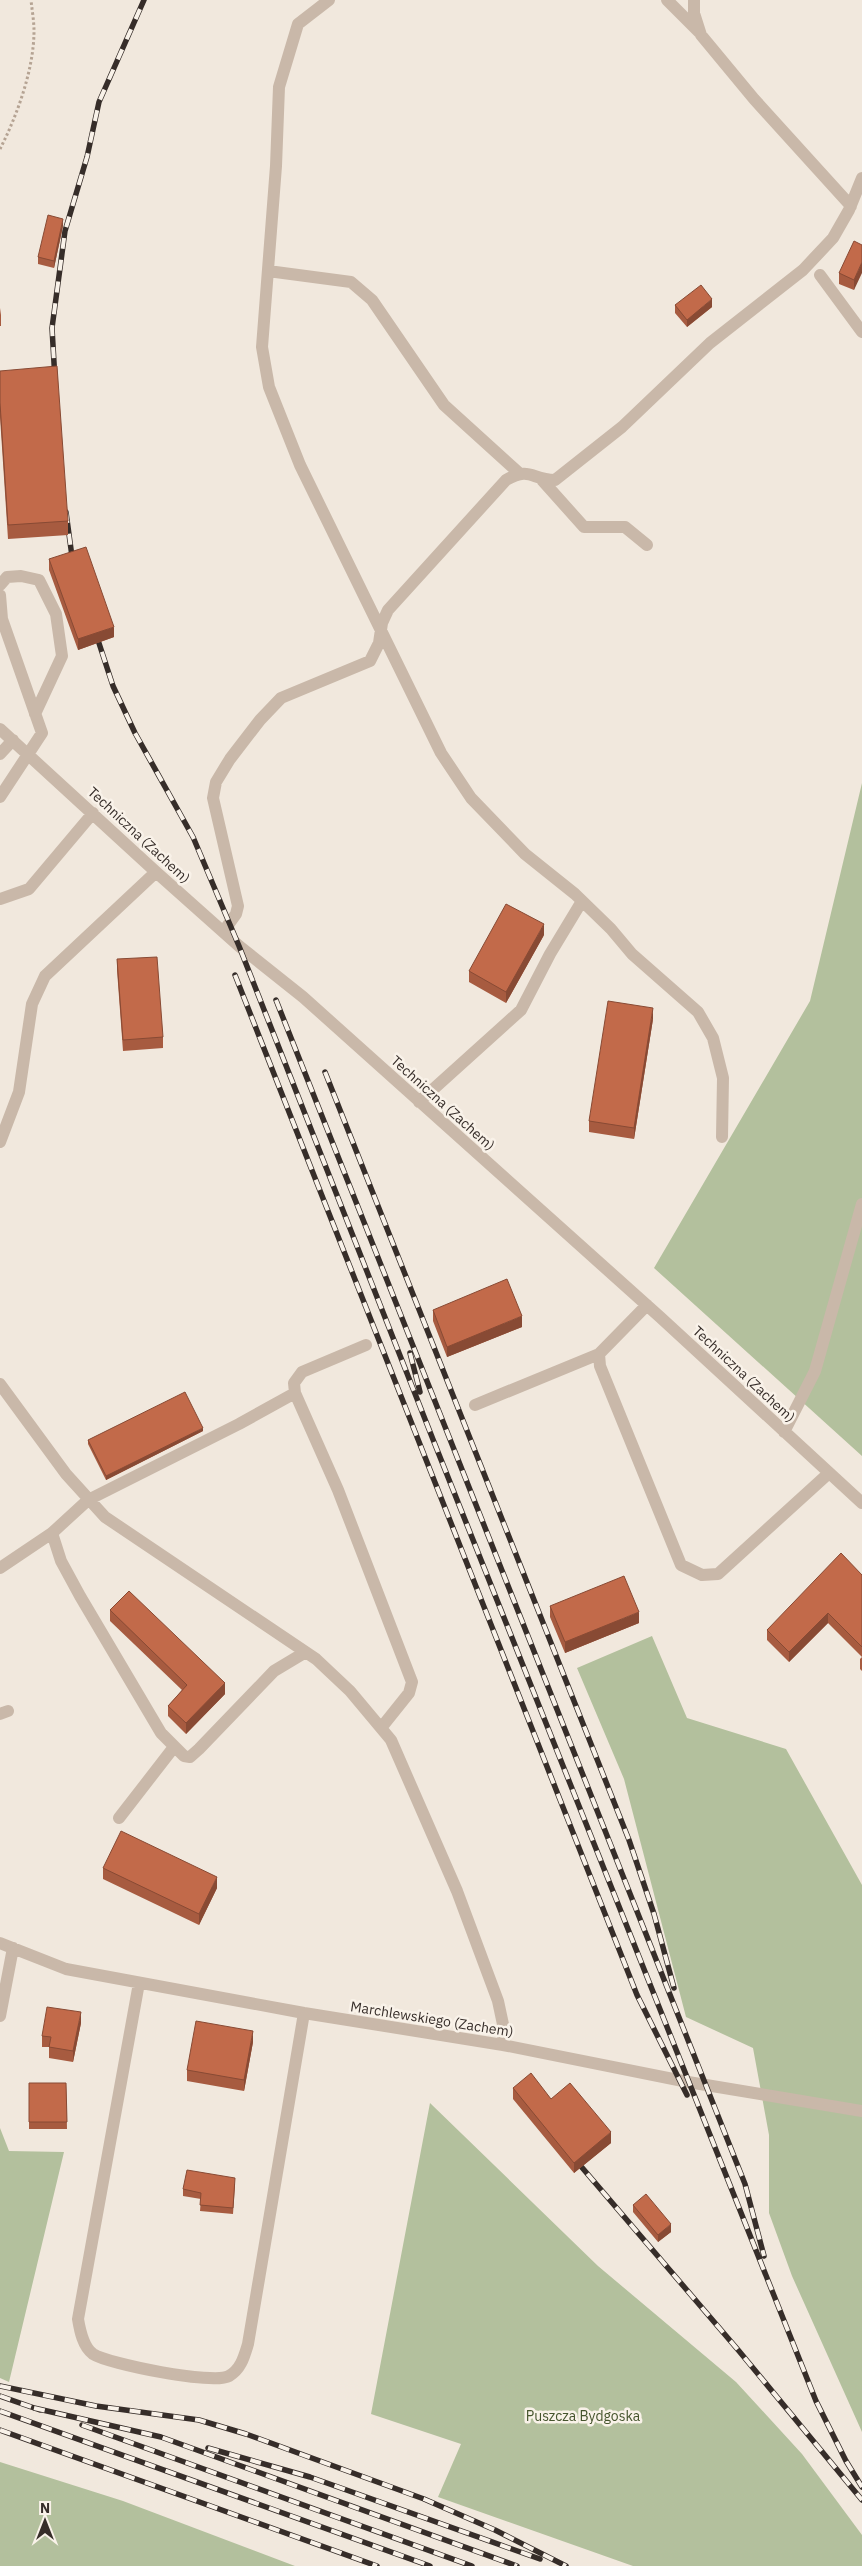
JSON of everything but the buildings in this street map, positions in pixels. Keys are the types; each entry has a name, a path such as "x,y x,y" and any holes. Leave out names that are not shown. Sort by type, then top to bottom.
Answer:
{"lane":[{"path":"329,0 298,24 279,87 276,166 262,347 269,387 300,465 441,753 471,798 525,854 582,901 612,929 632,954 698,1012 713,1038 723,1078 722,1137"},
{"path":"667,0 701,35 754,99 851,206"},
{"path":"694,0 694,13 701,35"},
{"path":"542,480 555,480 622,427 710,344 803,270 833,238 851,206 862,178"},
{"path":"268,271 351,282 372,300 444,405 519,473"},
{"path":"820,275 862,332"},
{"path":"223,932 236,914 238,906 216,815 213,798 216,782 260,720 281,698 370,661 379,643 388,610 506,480 519,473 532,474 542,480 584,527 625,527 647,545"},
{"path":"0,585 6,577 21,576 39,580 56,614 62,656 35,714"},
{"path":"0,595 2,619 42,733 0,797"},
{"name":"Techniczna (Zachem)","path":"0,729 223,932 303,997 647,1305 862,1503"},
{"path":"0,754 13,740"},
{"path":"0,899 29,889 93,813"},
{"path":"0,1142 19,1092 32,1004 45,976 156,872"},
{"path":"419,1102 521,1010 550,954 582,901"},
{"path":"784,1432 815,1371 862,1204"},
{"path":"475,1405 599,1354 647,1305"},
{"path":"366,1345 302,1372 294,1383 296,1393 338,1490 412,1682 409,1693 381,1728"},
{"path":"599,1354 600,1366 681,1565 702,1575 718,1574 829,1473"},
{"path":"0,1384 88,1500 105,1517 316,1660 350,1691 391,1740 457,1891 498,2001 504,2029 503,2045"},
{"path":"0,1568 52,1533 88,1500 296,1393"},
{"path":"52,1533 61,1561 80,1596 161,1732 184,1756 190,1757 274,1671 304,1653"},
{"path":"119,1818 174,1747"},
{"name":"Marchlewskiego (Zachem)","path":"0,1943 66,1969 304,2013 503,2045 688,2082 862,2111"},
{"path":"0,2016 13,1948"},
{"path":"139,1983 78,2319 81,2336 91,2353 108,2362 206,2379 228,2377 242,2364 249,2334 304,2013"}],"path":[{"path":"0,149 9,132 26,83 34,32 31,0"}],"green space":[{"path":"862,783 862,1456 654,1268 810,1001"},
{"path":"652,1636 687,1718 786,1749 862,1885 862,2432 792,2276 769,2213 769,2135 753,2048 686,2017 624,1779 577,1668"},
{"name":"Puszcza Bydgoska","path":"430,2103 598,2266 736,2382 802,2454 862,2535 862,2566 633,2566 438,2497 461,2444 371,2414"},
{"path":"0,2128 9,2151 64,2152 9,2382 0,2378"},
{"path":"0,2462 123,2501 295,2566 0,2566"}],"railway":[{"path":"55,380 52,328 65,231 87,157 99,102 144,0"},
{"path":"66,512 73,564"},
{"path":"95,631 113,686 135,733 193,837 239,946 434,1442 816,2401 846,2461 862,2487"},
{"path":"235,975 637,1995 687,2095"},
{"path":"276,1000 745,2184 764,2256"},
{"path":"325,1072 629,1840 654,1914 674,1988"},
{"path":"410,1353 420,1392"},
{"path":"573,2157 739,2351 862,2500"},
{"path":"0,2386 96,2406 199,2420 246,2434 424,2499 495,2530 566,2566"},
{"path":"0,2396 40,2410"},
{"path":"34,2408 161,2437 517,2566"},
{"path":"0,2411 430,2566"},
{"path":"82,2425 472,2566"},
{"path":"0,2430 377,2566"},
{"path":"208,2448 310,2477 540,2559"}]}
